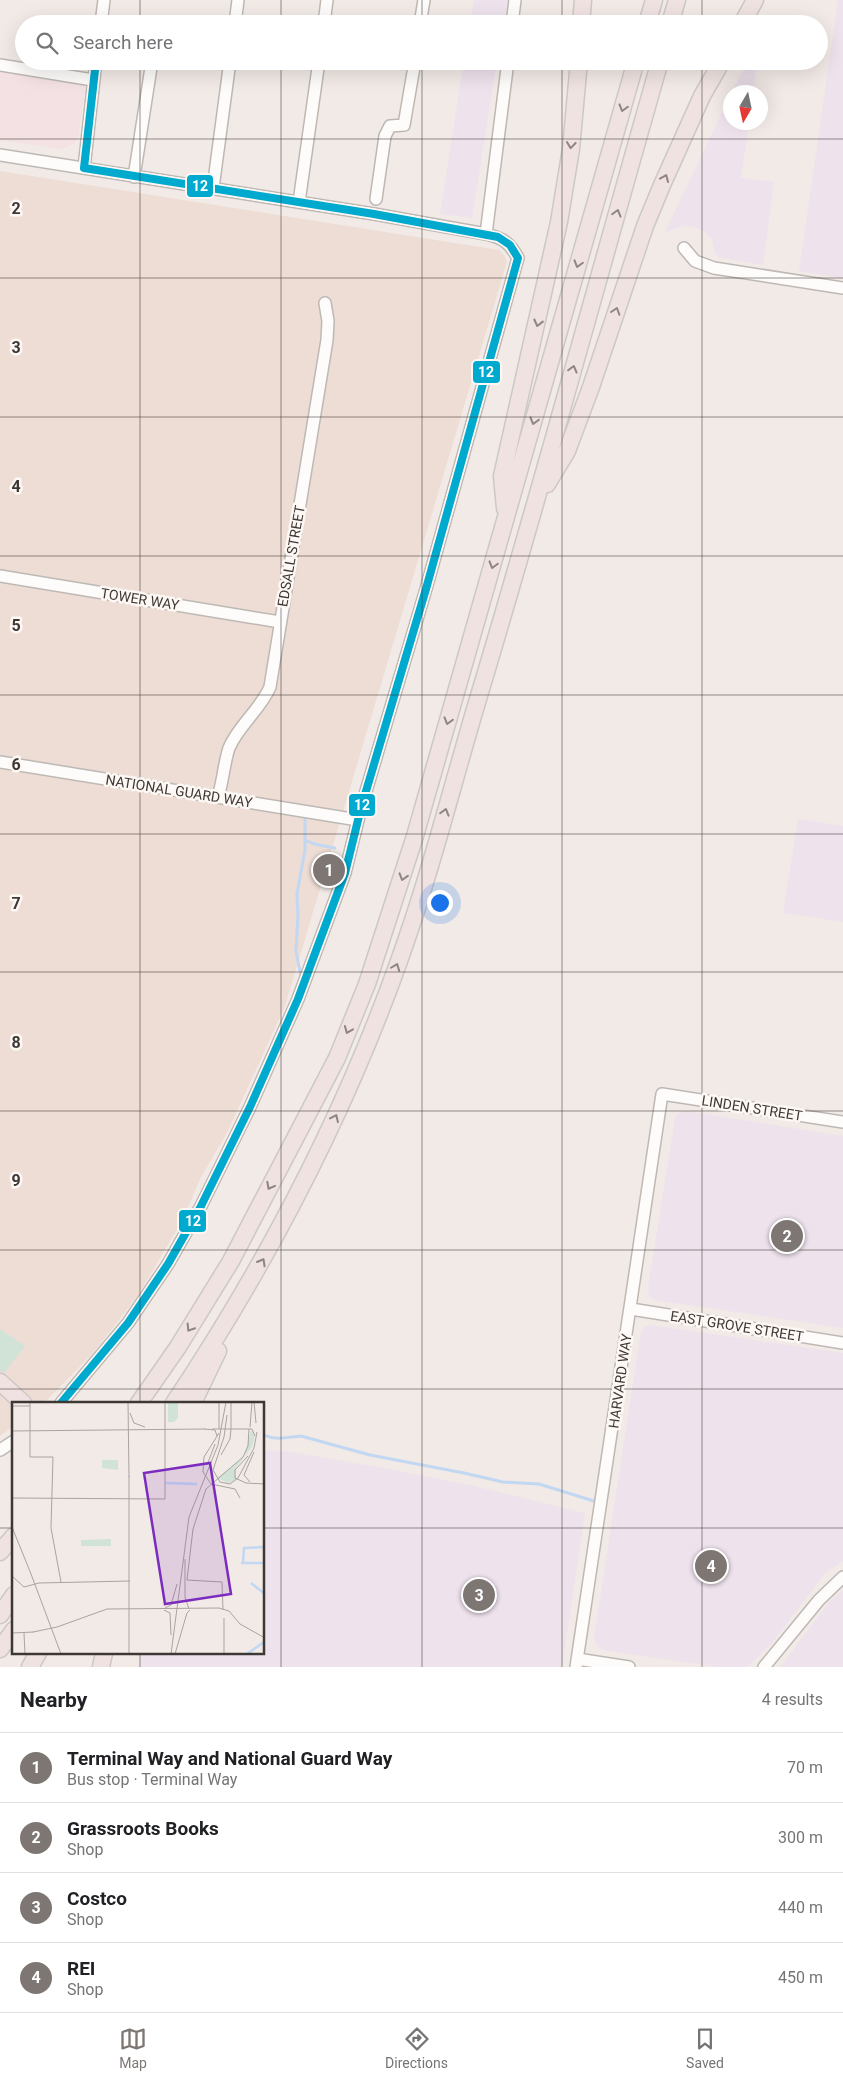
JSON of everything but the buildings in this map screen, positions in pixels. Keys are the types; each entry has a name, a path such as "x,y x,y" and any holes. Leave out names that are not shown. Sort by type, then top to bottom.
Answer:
{"highway":[{"path":"582,15 583,0"},
{"path":"650,15 654,0"},
{"path":"673,15 677,0"},
{"path":"741,15 746,0"},
{"path":"747,15 755,0"},
{"path":"506,518 502,476 560,222 571,148 577,70"},
{"path":"140,1402 178,1347 231,1261 344,1042 380,948 404,874 633,70"},
{"path":"175,1402 237,1305 280,1229 323,1143 363,1053 399,961 435,849 537,501 657,70"},
{"path":"537,501 566,451 591,387 645,226 682,138 717,70"},
{"path":"194,1402 204,1384 237,1305"},
{"path":"0,1382 22,1402"},
{"path":"0,1552 12,1538"},
{"path":"0,1615 12,1598"},
{"path":"0,1649 12,1633"},
{"path":"30,1667 37,1654"},
{"path":"101,1667 104,1654"}],"street":[{"path":"102,15 104,0"},
{"path":"236,15 238,0"},
{"path":"325,15 327,0"},
{"path":"422,15 424,0"},
{"path":"513,15 515,0"},
{"path":"0,65 15,67"},
{"path":"31,70 93,80"},
{"path":"84,168 95,70"},
{"path":"134,177 151,70"},
{"path":"213,188 229,70"},
{"path":"299,202 318,70"},
{"path":"376,199 385,136 390,126 404,125 413,70"},
{"path":"486,234 507,70"},
{"path":"0,155 213,188 486,234 504,239 510,244 518,258 517,269 358,820 345,873 298,999 259,1089 200,1208 168,1264 128,1323 62,1402"},
{"path":"684,248 695,260 714,268 843,288"},
{"name":"EDSALL STREET","path":"218,797 229,748 238,733 264,700 270,686 327,340 328,321 325,303"},
{"name":"TOWER WAY","path":"0,576 280,622"},
{"name":"NATIONAL GUARD WAY","path":"0,762 358,820"},
{"name":"LINDEN STREET","path":"662,1094 843,1122"},
{"name":"HARVARD WAY","path":"576,1663 662,1094"},
{"name":"EAST GROVE STREET","path":"631,1309 843,1343"},
{"path":"0,1450 12,1442"},
{"path":"764,1667 819,1600 843,1577"},
{"path":"576,1663 629,1667"}],"shaded area":[{"path":"474,0 508,0 506,15 472,15"},
{"path":"838,0 843,0 843,278 799,271"},
{"path":"463,70 496,70 472,218 440,214"},
{"path":"743,70 756,70 754,85 736,85"},
{"path":"0,71 86,84 78,138 73,144 62,149 0,140"},
{"path":"723,111 723,130 748,130 741,178 774,182 763,265 718,257 715,253 712,239 705,232 695,227 683,226 665,232"},
{"path":"0,171 499,250 507,262 285,1006 227,1133 201,1177 182,1221 139,1294 94,1352 49,1398 44,1402 12,1402 12,1427 0,1436"},
{"path":"798,819 843,826 843,922 783,913"},
{"path":"686,1111 843,1136 843,1328 654,1300 649,1296 648,1288 675,1118 679,1113"},
{"path":"651,1325 843,1353 843,1561 825,1573 771,1644 747,1667 718,1667 602,1650 594,1638 641,1331 645,1326"},
{"path":"265,1451 292,1452 389,1469 474,1486 585,1513 562,1667 139,1667 142,1654 265,1654"},
{"path":"843,1590 843,1667 780,1667 831,1600"}],"green space":[{"path":"0,1329 25,1346 4,1373 0,1371"}],"waterway":[{"path":"301,977 296,951 297,894 305,850 305,818"},
{"path":"305,840 314,844 335,848"},
{"path":"265,1435 278,1438 301,1436 370,1455 503,1482 539,1484 597,1502"}],"transit line":[{"name":"12","path":"62,1402 128,1323 168,1264 200,1208 250,1107 298,999 345,873 361,808 426,589 518,258 510,245 498,237 374,214 84,168 95,70"}],"place":[{"name":"Terminal Way and National Guard Way","path":"329,870"},
{"name":"Grassroots Books","path":"787,1236"},
{"name":"REI","path":"711,1566"},
{"name":"Costco","path":"479,1595"}]}
